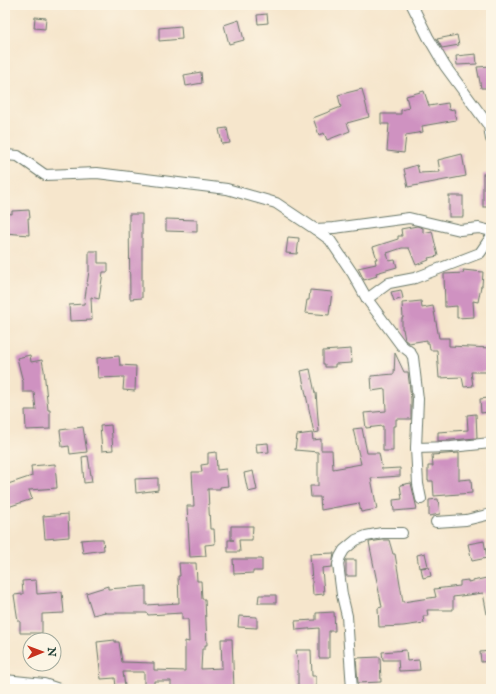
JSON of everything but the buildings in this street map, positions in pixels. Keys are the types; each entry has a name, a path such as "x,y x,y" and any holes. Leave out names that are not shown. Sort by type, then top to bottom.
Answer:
{"street":[{"path":"412,5 445,66 490,125 491,139"},
{"path":"5,155 18,156 45,175 96,173 226,189 276,203 330,240 353,274 367,299 401,344 414,357 418,399 416,448 418,484 421,498"},
{"path":"315,229 334,228 409,218 460,230 479,228 491,231"},
{"path":"367,299 389,283 415,278 480,253 491,237"},
{"path":"416,448 451,447 491,443"},
{"path":"436,522 466,520 491,514"},
{"path":"352,689 347,616 342,595 338,564 340,557 344,550 356,540 366,536 382,533 402,533"},
{"path":"5,680 44,684 59,689"}]}
